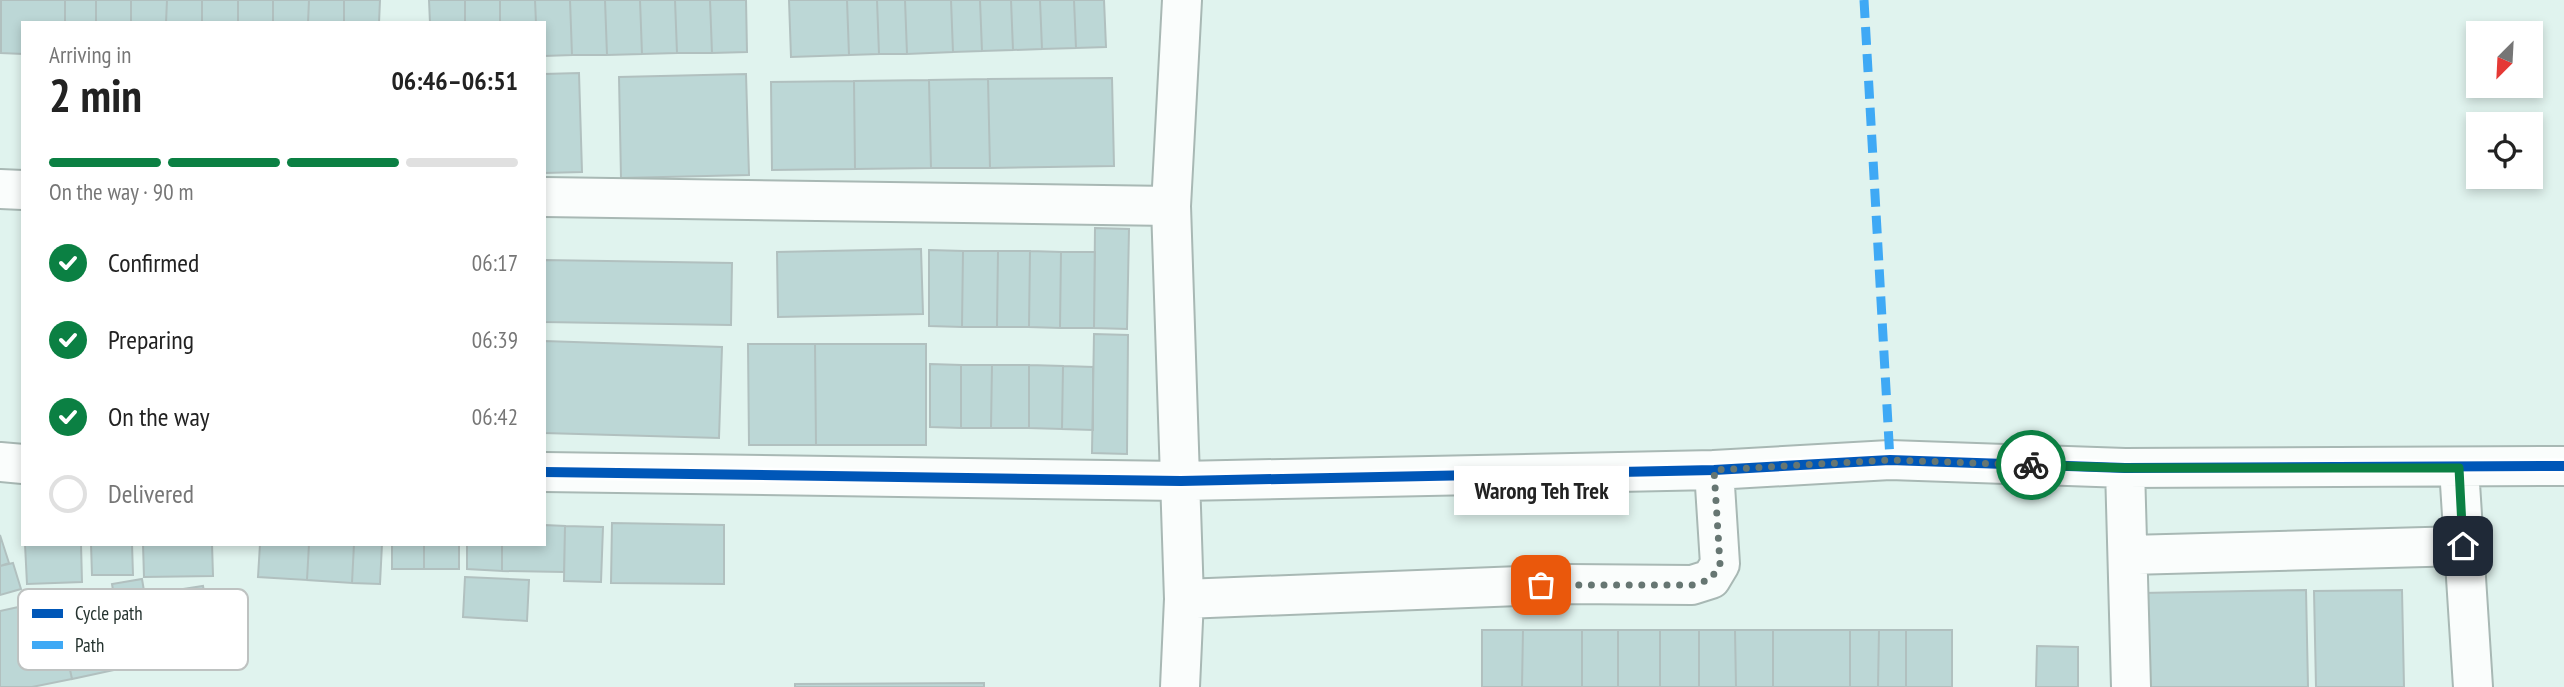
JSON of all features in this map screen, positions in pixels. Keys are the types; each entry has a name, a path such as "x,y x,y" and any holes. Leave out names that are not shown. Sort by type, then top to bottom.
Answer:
{"street":[{"path":"1180,687 1184,599 1171,206 1182,0"},
{"path":"0,189 21,190"},
{"path":"546,197 1171,206"},
{"path":"546,471 1181,481 1714,470 1890,460 2125,468 2564,466"},
{"path":"0,462 21,464"},
{"path":"2125,468 2131,687"},
{"path":"2459,468 2473,687"},
{"path":"1184,599 1569,584 1692,585 1711,579 1720,564 1714,470"},
{"path":"2129,555 2463,546"}],"building":[{"path":"1,0 65,0 65,21 21,21 21,54 1,53"},
{"path":"65,0 96,0 96,21 65,21"},
{"path":"96,0 131,0 131,21 96,21"},
{"path":"131,0 167,0 166,21 131,21"},
{"path":"167,0 202,0 202,21 166,21"},
{"path":"202,0 238,0 238,21 202,21"},
{"path":"238,0 273,0 273,21 238,21"},
{"path":"273,0 309,0 308,21 273,21"},
{"path":"309,0 344,0 344,21 308,21"},
{"path":"344,0 380,0 379,21 344,21"},
{"path":"429,0 465,0 465,21 430,21"},
{"path":"465,0 500,0 500,21 465,21"},
{"path":"500,0 535,0 536,21 500,21"},
{"path":"535,0 570,0 572,55 546,56 546,21 536,21"},
{"path":"570,0 605,0 607,55 572,55"},
{"path":"605,0 640,0 642,54 607,55"},
{"path":"640,0 675,0 677,53 642,54"},
{"path":"675,0 710,0 712,53 677,53"},
{"path":"710,0 746,0 747,52 712,53"},
{"path":"789,0 847,0 849,55 791,57"},
{"path":"847,0 877,0 879,54 849,55"},
{"path":"877,0 905,0 907,54 879,54"},
{"path":"905,0 951,0 953,52 907,54"},
{"path":"951,0 980,0 982,51 953,52"},
{"path":"980,0 1011,0 1013,50 982,51"},
{"path":"1011,0 1040,0 1042,49 1013,50"},
{"path":"1040,0 1074,0 1076,48 1042,49"},
{"path":"1074,0 1104,0 1106,47 1076,48"},
{"path":"579,73 582,172 546,173 546,74"},
{"path":"746,74 749,175 621,178 619,77"},
{"path":"1112,78 1114,166 990,168 988,79"},
{"path":"988,79 990,168 931,168 929,80"},
{"path":"929,80 931,168 855,169 854,81"},
{"path":"854,81 855,169 772,170 771,82"},
{"path":"1095,228 1129,229 1127,329 1094,328"},
{"path":"921,249 923,314 778,317 777,252"},
{"path":"929,250 963,251 962,327 929,326"},
{"path":"963,251 998,251 997,327 962,327"},
{"path":"998,251 1030,251 1029,327 997,327"},
{"path":"1030,251 1061,252 1060,328 1029,327"},
{"path":"1061,252 1095,252 1094,328 1060,328"},
{"path":"546,260 732,263 731,325 546,322"},
{"path":"1094,334 1128,335 1127,454 1092,453"},
{"path":"546,341 722,347 719,438 546,433"},
{"path":"748,344 815,344 816,445 749,445"},
{"path":"815,344 926,344 926,445 816,445"},
{"path":"930,364 961,365 961,428 930,427"},
{"path":"961,365 992,365 991,428 961,428"},
{"path":"992,365 1029,365 1029,428 991,428"},
{"path":"1029,365 1063,366 1062,429 1029,428"},
{"path":"1063,366 1093,367 1093,430 1062,429"},
{"path":"612,523 724,525 724,584 611,583"},
{"path":"546,525 565,526 564,572 502,571 502,546 546,546"},
{"path":"565,526 603,527 601,582 564,581"},
{"path":"0,535 9,563 0,566"},
{"path":"25,546 81,546 82,582 27,584"},
{"path":"91,546 132,546 133,575 92,575"},
{"path":"143,546 212,546 213,576 144,577"},
{"path":"260,546 309,546 307,580 258,577"},
{"path":"309,546 354,546 352,583 307,580"},
{"path":"354,546 382,546 380,584 352,583"},
{"path":"392,546 424,546 424,569 392,569"},
{"path":"424,546 459,546 459,569 424,569"},
{"path":"467,546 502,546 502,571 467,569"},
{"path":"13,563 21,589 0,595 0,566"},
{"path":"465,577 529,580 527,621 463,617"},
{"path":"142,579 144,589 113,589 112,584"},
{"path":"2306,590 2308,687 2145,687 2142,593"},
{"path":"2402,590 2404,687 2316,687 2314,591"},
{"path":"18,607 18,670 70,670 72,679 32,687 0,687 0,611"},
{"path":"1482,630 1523,630 1522,687 1482,687"},
{"path":"1523,630 1582,630 1582,687 1522,687"},
{"path":"1582,630 1618,630 1618,687 1582,687"},
{"path":"1618,630 1660,630 1660,687 1618,687"},
{"path":"1660,630 1699,630 1699,687 1660,687"},
{"path":"1699,630 1735,630 1736,687 1699,687"},
{"path":"1735,630 1773,630 1773,687 1736,687"},
{"path":"1773,630 1850,630 1850,687 1773,687"},
{"path":"1850,630 1879,630 1878,687 1850,687"},
{"path":"1879,630 1906,630 1906,687 1878,687"},
{"path":"1906,630 1952,630 1952,687 1906,687"},
{"path":"2037,646 2078,647 2078,687 2036,687"},
{"path":"70,670 114,670 72,679"},
{"path":"984,683 984,687 795,687 795,684"}],"marked path":[{"path":"1864,0 1890,460"}],"cycle path":[{"path":"546,472 1181,481 1714,470 1890,460 2125,468 2564,466"}],"way so far":[{"path":"1541,585 1692,585 1711,579 1720,564 1714,470 1890,460 2031,465"}],"place":[{"name":"Warong Teh Trek","path":"1541,585"}],"route":[{"path":"2031,465 2125,468 2459,468 2463,546"}]}
